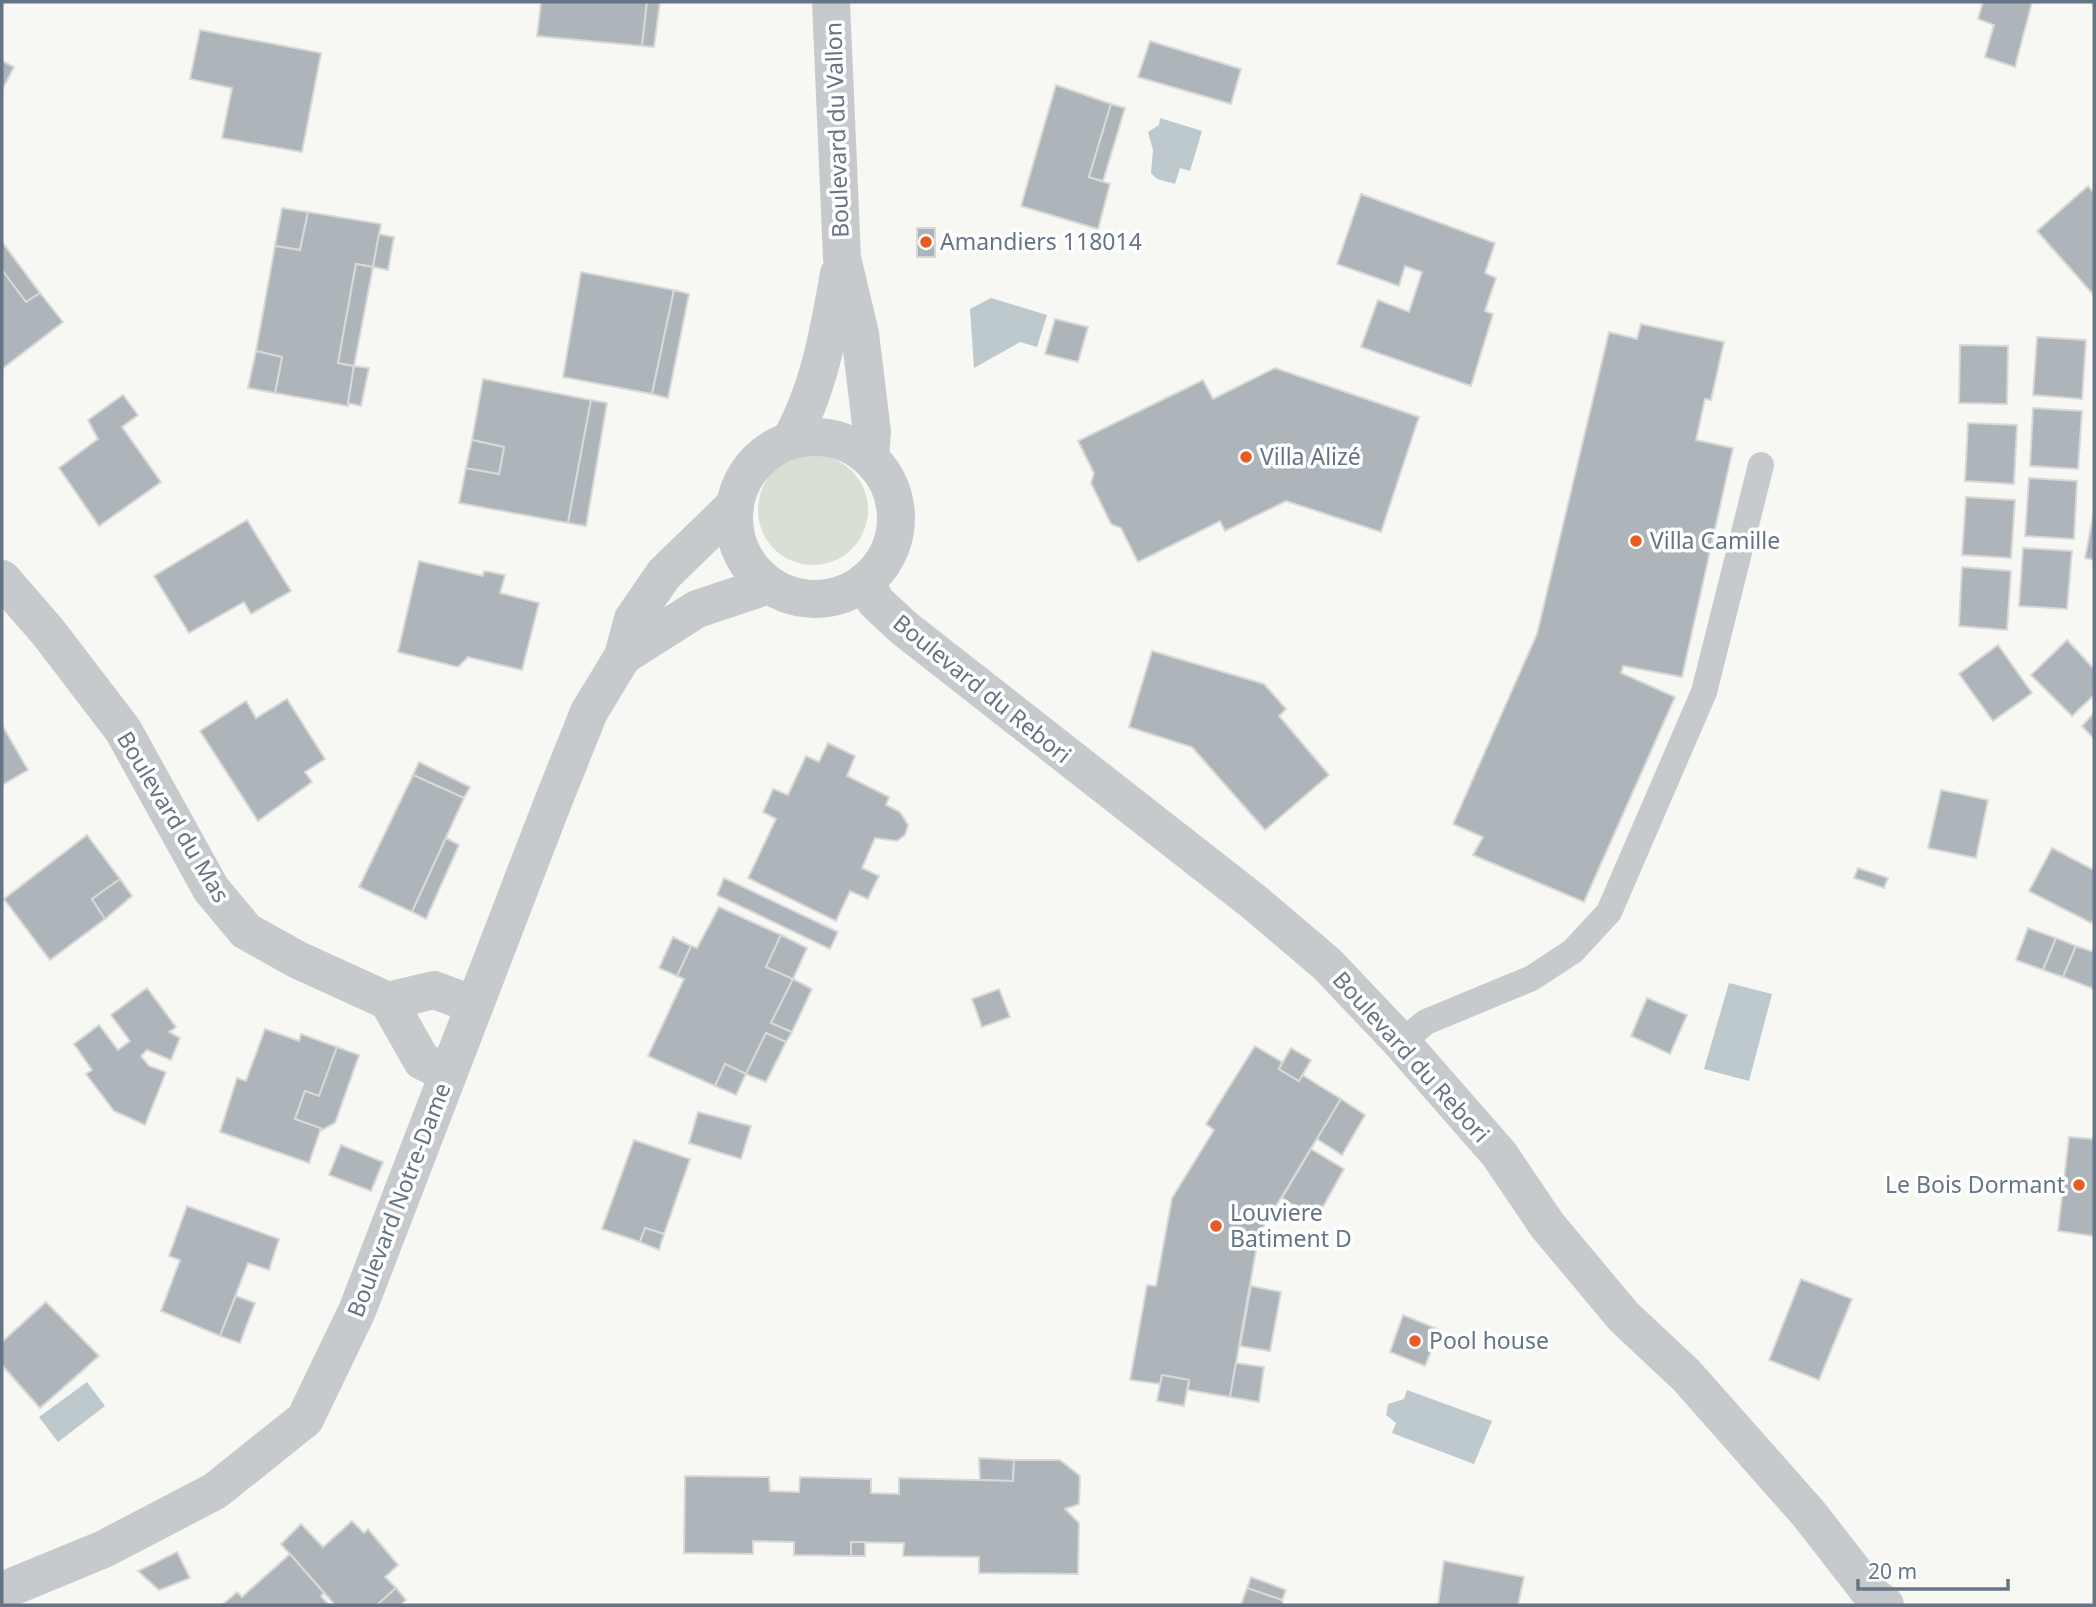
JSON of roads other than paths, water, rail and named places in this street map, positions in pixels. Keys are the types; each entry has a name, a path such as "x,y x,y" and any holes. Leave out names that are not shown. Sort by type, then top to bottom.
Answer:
{"street":[{"name":"Boulevard du Vallon","path":"831,2 842,258 860,334 872,432 870,458"},
{"name":"Boulevard du Vallon","path":"790,441 804,417 827,340 842,258"},
{"path":"810,437 853,445 870,458 887,481 896,508 895,536 884,562 865,582 843,595 817,599 792,596 769,585 752,569 740,550 734,528 735,505 741,484 754,465 769,450 790,441 810,437"},
{"name":"Boulevard Notre-Dame","path":"2,1591 104,1549 215,1491 305,1419 357,1311 589,712 623,656 633,619 664,574 735,505"},
{"name":"Boulevard du Mas","path":"2,579 48,632 123,730 211,889 246,931 298,960 388,1000"},
{"name":"Boulevard du Rebori","path":"865,582 876,603 904,628 1254,902 1327,964 1401,1042 1499,1154 1548,1225 1624,1317 1686,1375 1809,1514 1872,1595 1885,1605"},
{"name":"Boulevard Notre-Dame","path":"623,656 697,609 769,585"},
{"path":"448,1073 422,1062 388,1000 435,990 475,1004"}],"lane":[{"path":"1401,1042 1426,1022 1532,978 1573,951 1609,912 1704,692 1761,465"}],"place":[{"name":"Amandiers 118014","path":"926,242"},
{"name":"Villa Alizé","path":"1246,457"},
{"name":"Villa Camille","path":"1636,541"},
{"name":"Le Bois Dormant","path":"2079,1185"},
{"name":"Louviere Batiment D","path":"1216,1226"},
{"name":"Pool house","path":"1415,1341"}]}
